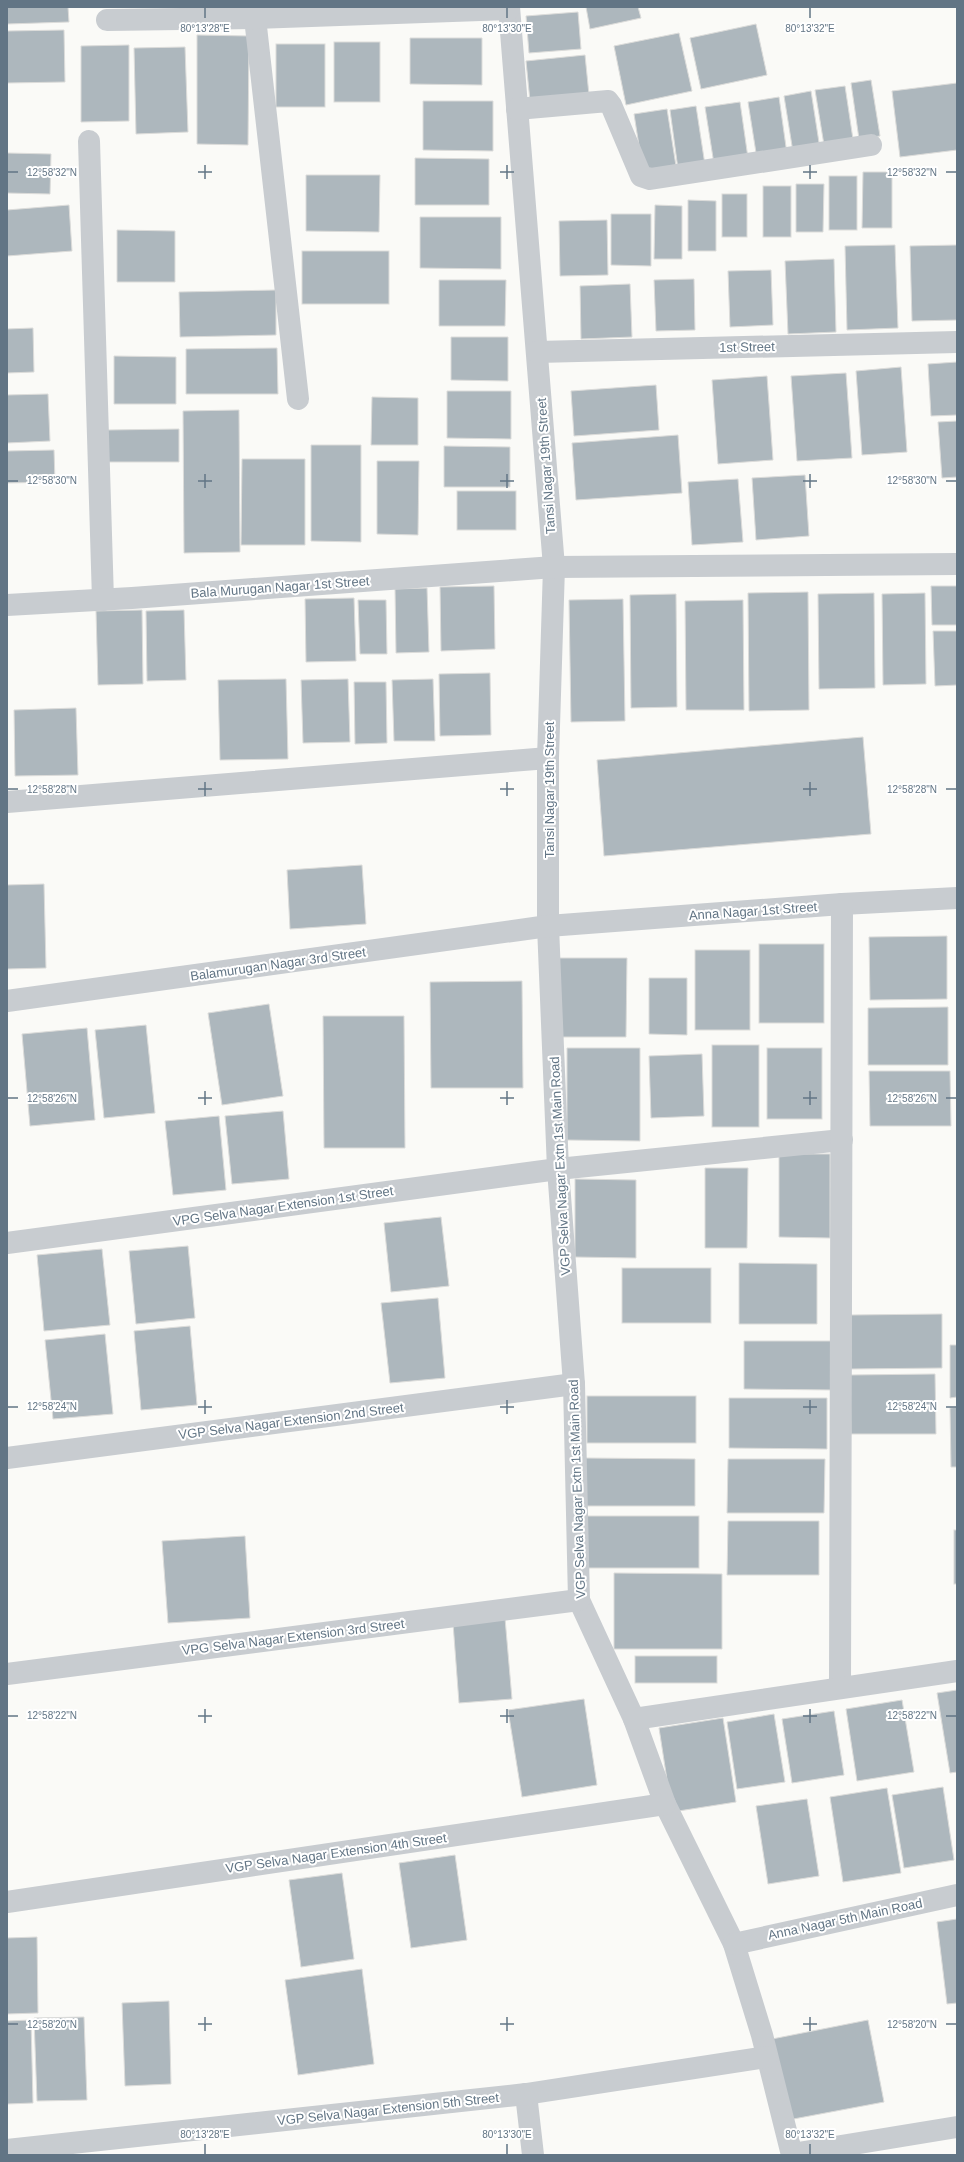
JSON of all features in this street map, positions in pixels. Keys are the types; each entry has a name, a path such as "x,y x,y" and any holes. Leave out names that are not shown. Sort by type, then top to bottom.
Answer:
{"street":[{"path":"107,20 254,18 509,8"},
{"name":"Tansi Nagar 19th Street","path":"509,8 554,567 548,758 548,926"},
{"path":"254,18 298,398"},
{"path":"517,109 608,101 641,176 650,178 871,145"},
{"path":"89,141 103,600"},
{"name":"1st Street","path":"537,352 957,342"},
{"name":"Bala Murugan Nagar 1st Street","path":"7,605 103,600 554,567 957,564"},
{"path":"7,802 548,758"},
{"name":"Anna Nagar 1st Street","path":"548,926 842,904 957,898"},
{"path":"840,1687 842,904"},
{"name":"Balamurugan Nagar 3rd Street","path":"7,1001 548,926"},
{"name":"VGP Selva Nagar Extn 1st Main Road","path":"548,926 558,1169 574,1384 579,1600 634,1719 665,1804 734,1944 767,2056 792,2155"},
{"name":"VPG Selva Nagar Extension 1st Street","path":"7,1243 558,1169 842,1140"},
{"name":"VGP Selva Nagar Extension 2nd Street","path":"7,1458 574,1384"},
{"name":"VPG Selva Nagar Extension 3rd Street","path":"7,1674 579,1600"},
{"path":"634,1719 840,1687 957,1671"},
{"name":"VGP Selva Nagar Extension 4th Street","path":"7,1902 665,1804"},
{"name":"Anna Nagar 5th Main Road","path":"734,1944 957,1895"},
{"name":"VGP Selva Nagar Extension 5th Street","path":"7,2150 526,2094 767,2056"},
{"path":"526,2094 533,2155"},
{"path":"792,2155 957,2127"}],"building":[{"path":"7,7 68,7 69,22 7,24"},
{"path":"586,7 638,7 641,18 590,29"},
{"path":"578,12 581,49 529,53 526,16"},
{"path":"756,24 767,75 701,89 690,38"},
{"path":"64,30 65,82 7,83 7,31"},
{"path":"679,33 692,91 626,105 614,46"},
{"path":"197,35 249,36 248,145 197,144"},
{"path":"410,38 482,38 482,85 410,84"},
{"path":"334,42 380,42 380,102 334,102"},
{"path":"276,44 325,44 325,107 276,107"},
{"path":"129,45 129,121 81,122 81,46"},
{"path":"185,47 188,132 136,134 134,48"},
{"path":"585,55 589,95 530,101 526,61"},
{"path":"871,80 880,136 859,139 851,83"},
{"path":"957,83 957,150 900,157 892,91"},
{"path":"845,86 854,146 825,151 815,90"},
{"path":"811,91 820,149 793,152 784,96"},
{"path":"779,97 787,154 757,159 748,102"},
{"path":"423,101 493,101 493,151 423,150"},
{"path":"740,102 748,158 714,164 705,107"},
{"path":"696,106 705,165 678,169 670,110"},
{"path":"667,109 676,166 643,171 634,114"},
{"path":"7,153 51,154 50,194 7,193"},
{"path":"415,158 489,159 489,205 415,205"},
{"path":"863,172 892,172 892,228 862,228"},
{"path":"306,175 380,175 379,232 306,231"},
{"path":"829,176 857,176 857,230 829,230"},
{"path":"796,184 824,184 823,232 796,232"},
{"path":"763,186 791,186 791,237 763,237"},
{"path":"722,194 747,194 747,237 722,237"},
{"path":"688,200 716,201 716,251 688,251"},
{"path":"69,205 72,251 7,256 7,210"},
{"path":"655,205 682,206 682,259 654,259"},
{"path":"611,214 651,214 651,266 611,265"},
{"path":"420,217 501,217 501,269 420,268"},
{"path":"607,220 608,275 560,276 559,221"},
{"path":"117,230 175,231 175,282 117,282"},
{"path":"895,245 898,328 847,330 845,246"},
{"path":"957,245 957,320 912,321 910,246"},
{"path":"302,251 389,251 389,304 302,304"},
{"path":"834,259 836,332 788,334 785,261"},
{"path":"771,270 773,325 730,327 728,271"},
{"path":"694,279 695,330 656,331 654,280"},
{"path":"439,280 506,280 505,326 439,326"},
{"path":"630,284 632,337 581,339 580,286"},
{"path":"276,290 276,335 180,337 179,292"},
{"path":"33,328 34,372 7,373 7,329"},
{"path":"451,337 508,337 508,381 451,380"},
{"path":"277,348 278,394 186,394 186,349"},
{"path":"114,356 176,357 176,404 114,404"},
{"path":"957,362 957,415 931,416 928,364"},
{"path":"901,367 907,452 862,455 856,371"},
{"path":"846,373 852,458 797,461 791,376"},
{"path":"767,376 773,460 718,464 712,380"},
{"path":"656,385 659,430 574,436 571,391"},
{"path":"447,391 511,391 511,439 447,438"},
{"path":"48,394 50,441 7,443 7,395"},
{"path":"372,397 418,398 418,445 371,445"},
{"path":"239,410 240,552 184,553 183,411"},
{"path":"957,421 957,477 942,478 938,422"},
{"path":"179,429 179,462 107,462 107,430"},
{"path":"678,435 682,493 576,500 572,443"},
{"path":"311,445 361,445 361,542 311,541"},
{"path":"444,446 510,447 510,487 444,487"},
{"path":"54,450 55,482 7,483 7,451"},
{"path":"242,459 305,459 305,545 241,545"},
{"path":"377,461 419,461 418,535 377,534"},
{"path":"805,475 809,536 756,540 752,478"},
{"path":"738,479 743,542 692,545 688,482"},
{"path":"457,491 516,491 516,530 457,530"},
{"path":"494,586 495,649 441,651 440,587"},
{"path":"931,586 957,586 957,625 932,625"},
{"path":"427,588 429,652 396,653 395,589"},
{"path":"808,592 809,710 749,711 748,593"},
{"path":"874,593 875,688 819,689 818,594"},
{"path":"925,593 926,684 883,685 882,594"},
{"path":"676,594 677,707 631,708 630,595"},
{"path":"354,598 356,661 306,662 305,599"},
{"path":"623,599 625,721 571,722 569,600"},
{"path":"358,600 386,600 387,654 360,654"},
{"path":"743,600 744,710 686,710 685,601"},
{"path":"142,610 143,684 98,685 96,611"},
{"path":"184,610 186,680 147,681 146,611"},
{"path":"933,631 957,631 957,685 935,686"},
{"path":"490,673 491,735 440,736 439,674"},
{"path":"286,679 288,759 220,760 218,680"},
{"path":"348,679 350,742 303,743 301,680"},
{"path":"433,679 435,741 394,741 392,680"},
{"path":"354,682 386,682 387,743 355,744"},
{"path":"76,708 78,775 15,776 14,710"},
{"path":"863,737 871,834 604,856 597,760"},
{"path":"362,865 366,924 290,929 287,870"},
{"path":"44,884 46,968 7,969 7,885"},
{"path":"947,936 947,999 870,1000 869,937"},
{"path":"759,944 824,944 824,1023 759,1023"},
{"path":"695,950 750,950 750,1030 695,1030"},
{"path":"558,958 627,958 626,1037 557,1037"},
{"path":"649,978 687,978 687,1035 649,1034"},
{"path":"522,981 523,1088 431,1088 430,982"},
{"path":"269,1004 283,1096 222,1105 208,1013"},
{"path":"948,1007 948,1065 868,1065 868,1008"},
{"path":"323,1016 404,1016 405,1148 324,1148"},
{"path":"146,1025 155,1113 104,1118 95,1030"},
{"path":"87,1028 95,1120 30,1126 22,1034"},
{"path":"712,1045 759,1045 759,1127 712,1127"},
{"path":"567,1048 640,1048 640,1141 567,1140"},
{"path":"767,1048 822,1048 822,1119 767,1119"},
{"path":"702,1054 704,1116 651,1118 649,1056"},
{"path":"869,1071 950,1071 951,1126 870,1126"},
{"path":"283,1111 289,1179 232,1184 225,1116"},
{"path":"219,1116 226,1190 173,1195 165,1121"},
{"path":"779,1154 830,1154 830,1238 779,1237"},
{"path":"705,1168 748,1168 747,1248 705,1248"},
{"path":"575,1179 636,1180 636,1258 575,1257"},
{"path":"441,1217 449,1286 391,1292 384,1223"},
{"path":"188,1246 195,1318 136,1324 129,1251"},
{"path":"102,1249 110,1325 44,1331 37,1255"},
{"path":"739,1263 817,1264 817,1324 739,1324"},
{"path":"622,1268 711,1268 711,1323 622,1323"},
{"path":"438,1298 445,1378 390,1383 381,1303"},
{"path":"942,1314 942,1368 851,1369 851,1315"},
{"path":"190,1326 197,1405 141,1410 134,1331"},
{"path":"105,1334 113,1414 53,1419 45,1340"},
{"path":"744,1341 833,1341 833,1390 744,1389"},
{"path":"950,1345 957,1345 957,1397 950,1398"},
{"path":"935,1374 936,1434 851,1434 850,1375"},
{"path":"587,1396 696,1396 696,1443 587,1443"},
{"path":"729,1398 827,1398 827,1449 729,1448"},
{"path":"957,1407 957,1467 951,1467 950,1408"},
{"path":"584,1458 695,1459 695,1506 583,1506"},
{"path":"728,1459 825,1459 824,1513 727,1513"},
{"path":"586,1516 699,1516 699,1568 586,1568"},
{"path":"728,1521 819,1521 819,1575 727,1575"},
{"path":"954,1530 957,1530 957,1584 954,1584"},
{"path":"245,1536 250,1618 168,1623 162,1541"},
{"path":"614,1573 722,1574 722,1649 614,1649"},
{"path":"505,1618 512,1699 459,1703 453,1623"},
{"path":"635,1656 717,1656 717,1683 635,1683"},
{"path":"957,1690 957,1772 950,1773 937,1693"},
{"path":"584,1699 597,1785 522,1797 508,1710"},
{"path":"902,1700 914,1772 857,1781 846,1709"},
{"path":"834,1711 844,1775 792,1783 782,1719"},
{"path":"774,1714 785,1782 737,1789 727,1722"},
{"path":"723,1718 736,1802 672,1812 659,1728"},
{"path":"943,1787 954,1860 904,1868 892,1795"},
{"path":"887,1788 901,1873 843,1882 830,1797"},
{"path":"807,1799 819,1876 768,1884 756,1806"},
{"path":"455,1855 467,1940 411,1948 399,1863"},
{"path":"342,1873 354,1959 301,1967 289,1880"},
{"path":"957,1919 957,2003 947,2004 937,1922"},
{"path":"37,1937 38,2013 7,2014 7,1938"},
{"path":"362,1969 374,2064 298,2075 285,1980"},
{"path":"169,2001 171,2084 125,2086 122,2003"},
{"path":"84,2017 87,2100 37,2101 34,2018"},
{"path":"31,2020 33,2103 7,2104 7,2021"},
{"path":"868,2020 884,2102 788,2120 772,2039"}]}
